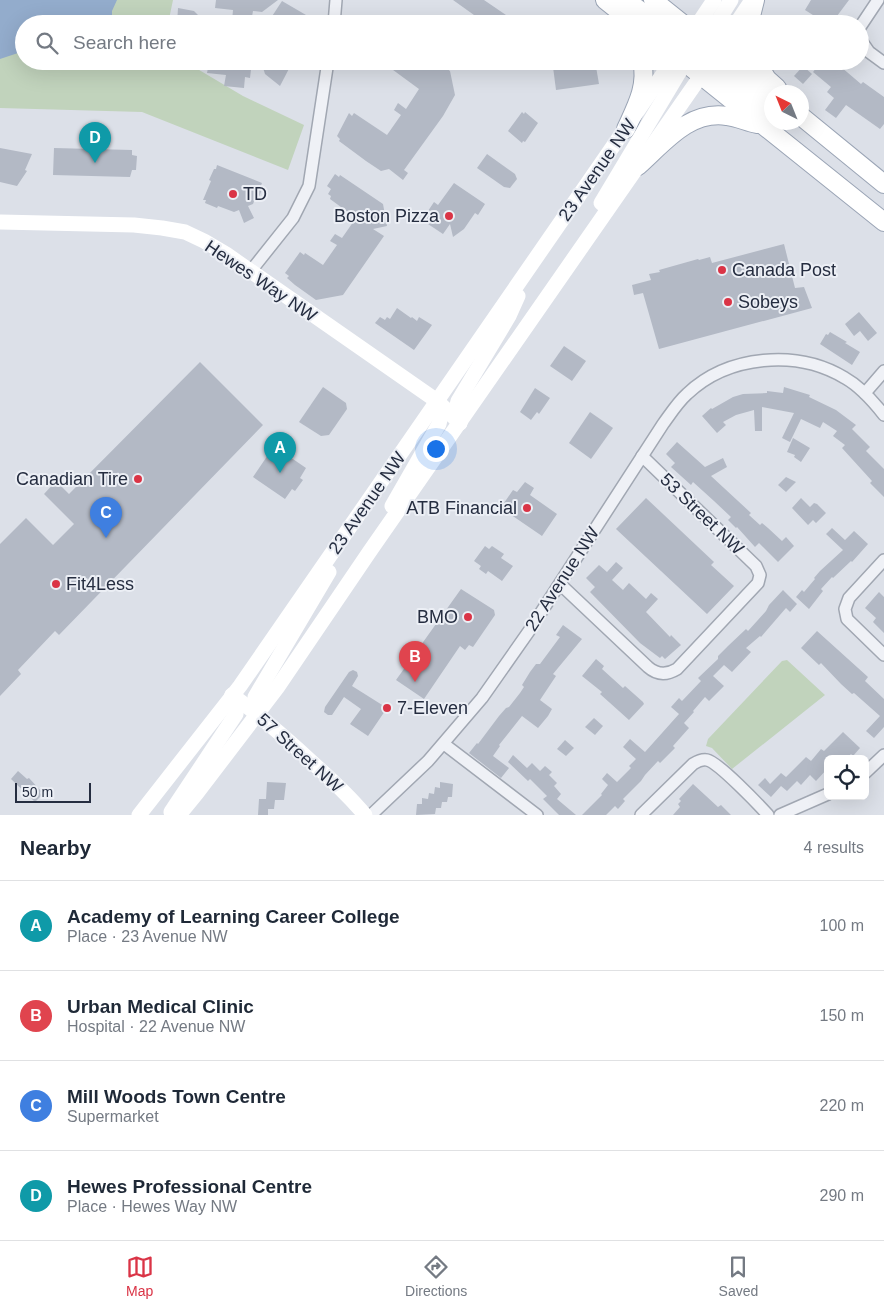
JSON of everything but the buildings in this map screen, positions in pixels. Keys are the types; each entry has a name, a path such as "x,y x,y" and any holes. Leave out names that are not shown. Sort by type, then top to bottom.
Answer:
{"main road":[{"path":"626,0 646,15"},
{"path":"653,0 672,15"},
{"path":"704,15 714,0"},
{"path":"722,15 731,0"},
{"path":"743,15 754,0"},
{"path":"751,15 754,0"},
{"path":"606,1 615,15"},
{"path":"606,1 624,15"},
{"path":"626,129 643,90 644,70"},
{"name":"23 Avenue NW","path":"139,815 232,696 626,129 688,70"},
{"path":"583,246 594,215 690,70"},
{"name":"23 Avenue NW","path":"179,815 258,714 638,166 691,70"},
{"path":"703,70 762,125 884,222"},
{"path":"706,70 764,105"},
{"path":"741,70 764,88"},
{"path":"762,70 774,85"},
{"path":"638,166 677,130 699,118 716,115 728,116 762,125"},
{"path":"809,123 884,184"},
{"path":"801,130 820,144 862,167"},
{"name":"Hewes Way NW","path":"0,222 134,225 185,232 220,250 437,401 460,423"},
{"path":"460,423 456,409 458,401 509,316 528,271"},
{"path":"370,551 396,498 439,424 442,411 437,401"},
{"path":"258,714 255,707 255,697 327,576 339,554 349,528"},
{"path":"169,815 236,714 237,703 232,696"},
{"name":"57 Street NW","path":"232,696 258,714 329,778 365,815"}],"street":[{"path":"335,15 336,0"},
{"path":"868,15 878,0"},
{"path":"869,52 884,63"},
{"path":"250,272 293,218 309,186 327,70"},
{"name":"22 Avenue NW","path":"371,815 444,744 504,669 642,456 671,413 688,392 720,372 760,360 789,360 826,369 844,377 866,394 884,415"},
{"path":"866,394 884,371"},
{"name":"53 Street NW","path":"560,584 648,668 656,673 666,674 677,668 755,587 760,579 756,566 642,456"},
{"path":"884,560 849,598 845,609 847,619 884,655"},
{"path":"444,744 537,815"},
{"path":"869,769 884,755"},
{"path":"641,815 693,764 702,760 710,761 760,805 768,815"},
{"path":"780,815 824,796"}],"green space":[{"path":"0,0 173,0 170,15 15,15 15,70 199,70 243,96 304,125 288,170 142,112 0,108"},
{"path":"787,660 825,695 732,769 712,748 706,746 708,739 782,661"}],"water":[{"path":"0,0 117,0 112,15 15,15 15,54 0,59"}],"place":[{"name":"Hewes Professional Centre","path":"95,163"},
{"name":"TD","path":"233,194"},
{"name":"Boston Pizza","path":"449,216"},
{"name":"Canada Post","path":"722,270"},
{"name":"Sobeys","path":"728,302"},
{"name":"Academy of Learning Career College","path":"280,473"},
{"name":"Canadian Tire","path":"138,479"},
{"name":"ATB Financial","path":"527,508"},
{"name":"Mill Woods Town Centre","path":"106,538"},
{"name":"Fit4Less","path":"56,584"},
{"name":"BMO","path":"468,617"},
{"name":"Urban Medical Clinic","path":"415,682"},
{"name":"7-Eleven","path":"387,708"}]}
